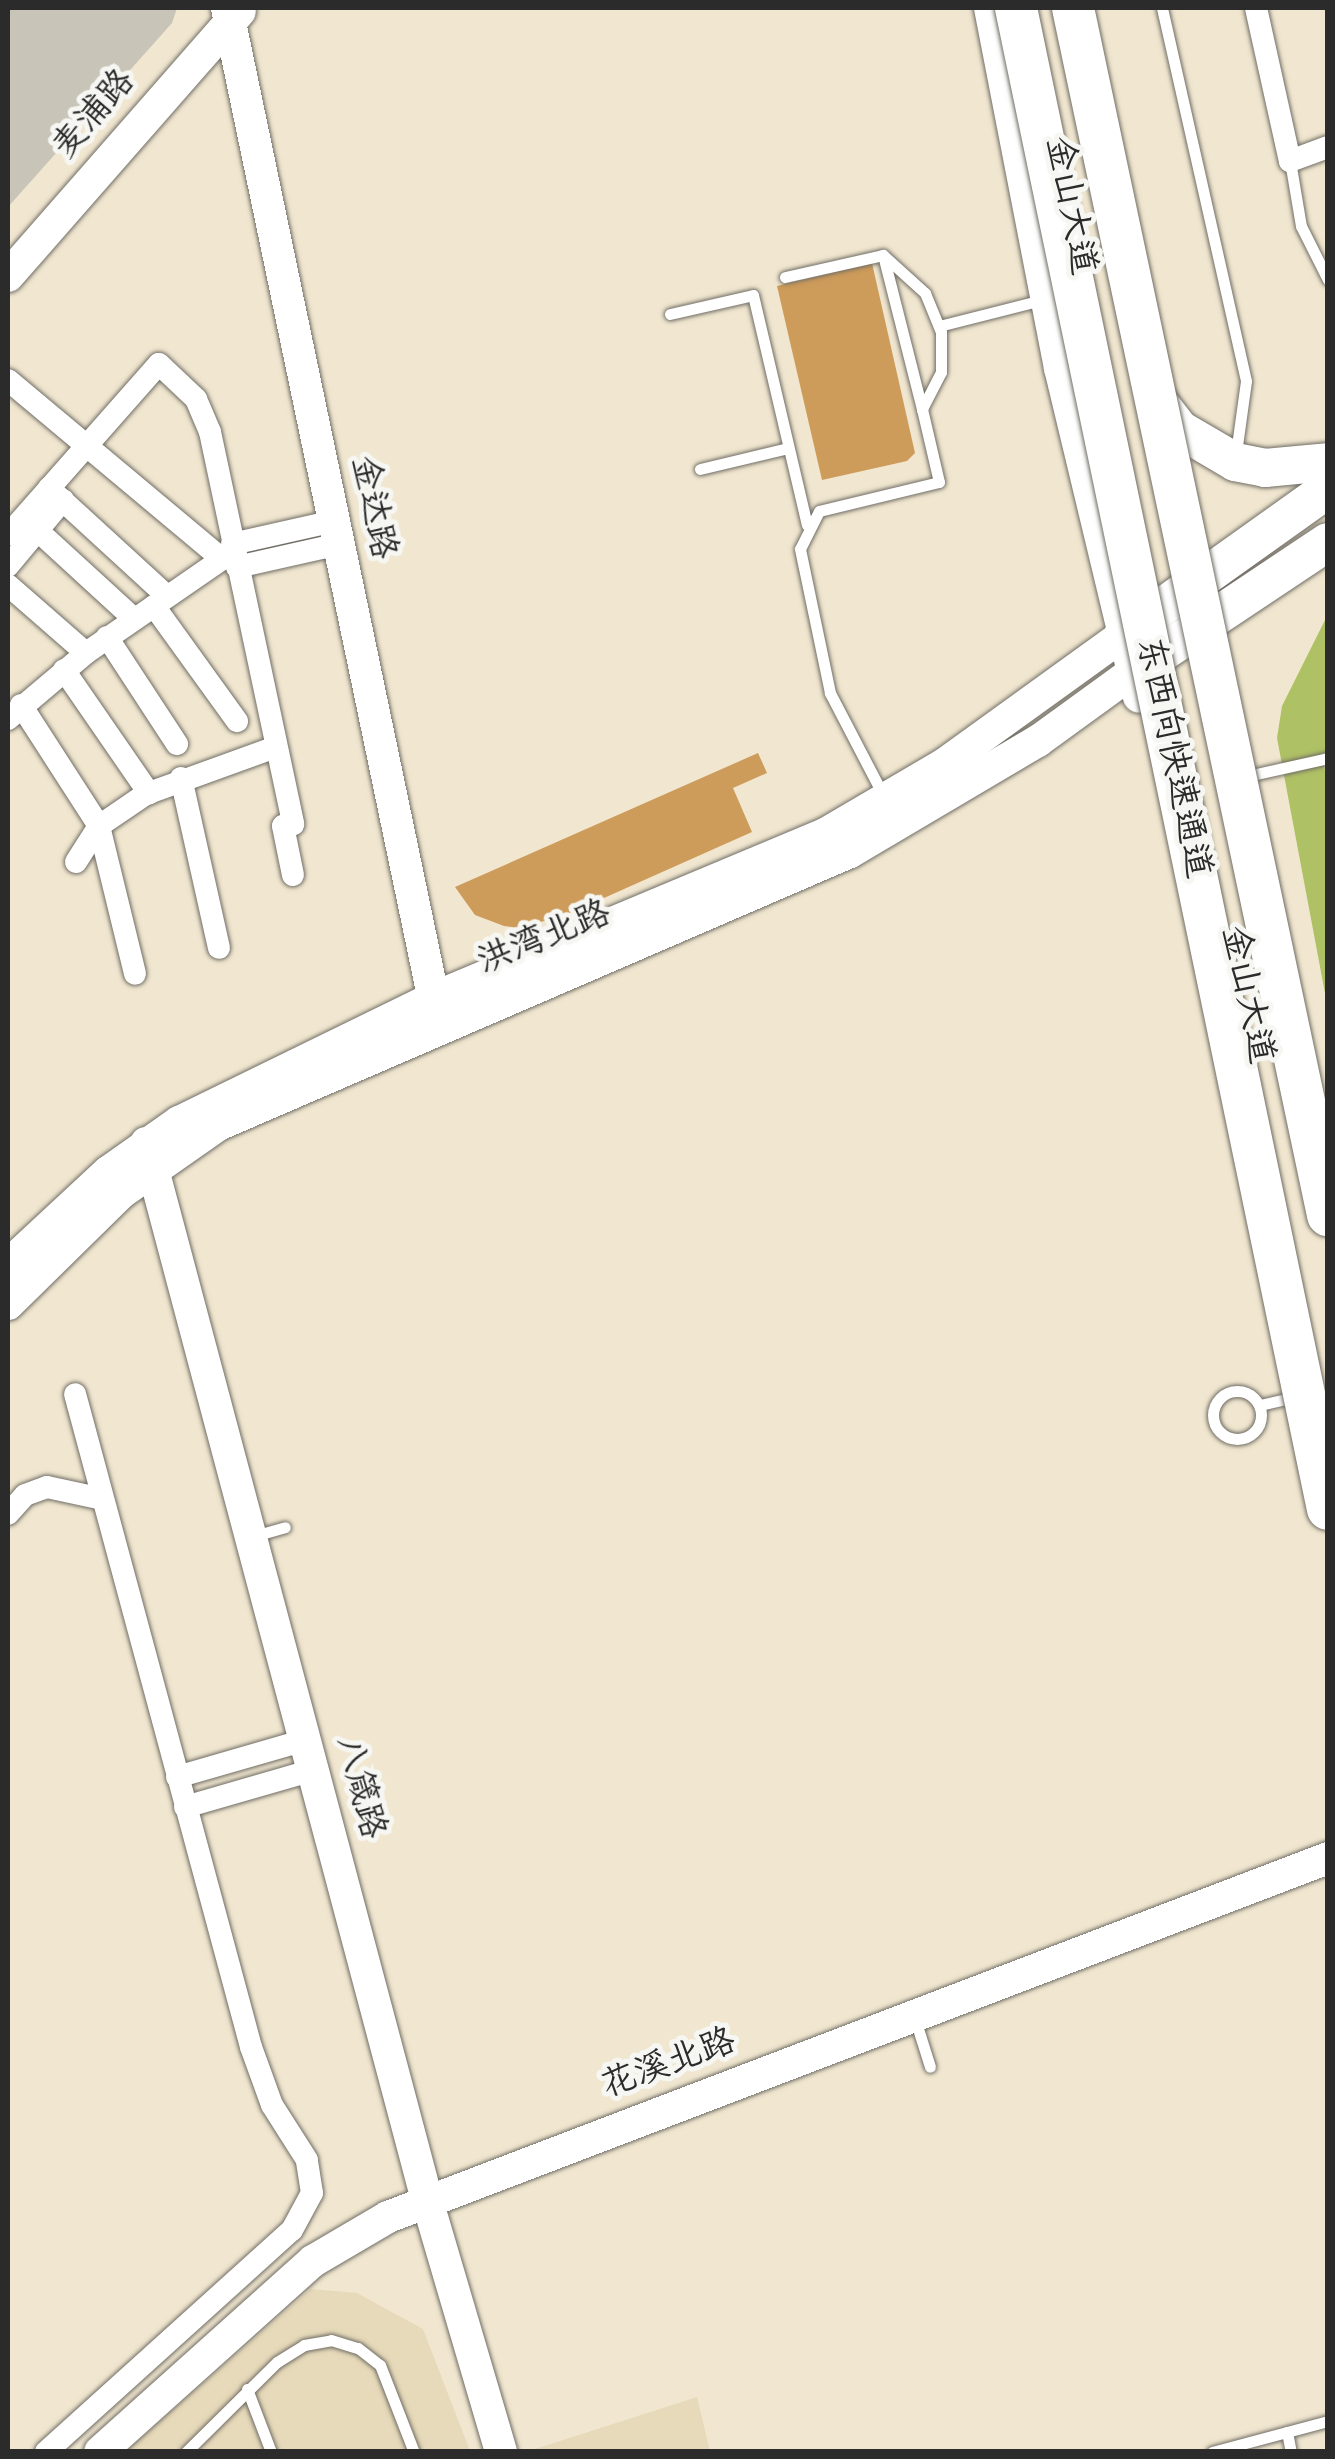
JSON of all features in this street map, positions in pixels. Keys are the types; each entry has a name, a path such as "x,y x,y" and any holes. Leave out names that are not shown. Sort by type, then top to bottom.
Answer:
{"highway":[{"name":"东西向快速通道","path":"1016,8 1328,1509"},
{"name":"东西向快速通道","path":"1074,8 1324,1193"}],"main road":[{"name":"金山大道","path":"990,8 1046,299 1328,1530"},
{"name":"金山大道","path":"1074,8 1159,403 1207,574 1252,775 1328,1234"},
{"name":"麦浦路","path":"8,276 233,13"},
{"name":"金达路","path":"233,13 436,1011"},
{"path":"1159,403 1179,428 1235,462 1265,468 1328,462"},
{"path":"1123,636 1328,489"},
{"path":"1133,672 1328,542"},
{"name":"洪湾北路","path":"892,812 1123,636"},
{"name":"洪湾北路","path":"8,1265 150,1156 210,1104 436,1011 758,893 892,812 1038,740 1133,672"},
{"name":"洪湾北路","path":"8,1304 150,1156"},
{"name":"八箴路","path":"150,1156 427,2200 501,2452"},
{"name":"花溪北路","path":"100,2452 333,2246 427,2200 915,2018 1328,1858"}],"street":[{"path":"1256,8 1290,161 1328,147"},
{"path":"8,566 17,526 56,494 86,446 159,364 204,411 231,555 293,824 283,826 292,874"},
{"path":"8,380 86,446 231,555"},
{"path":"56,494 152,607 237,721"},
{"path":"17,526 152,607"},
{"path":"135,974 99,826 14,712 86,652 231,555 336,532"},
{"path":"8,585 86,652"},
{"path":"108,637 177,744"},
{"path":"64,670 149,792"},
{"path":"76,862 99,826 149,792 276,747"},
{"path":"181,778 218,948"},
{"path":"46,2452 292,2230 312,2193 307,2160 256,2066 75,1394"},
{"path":"8,1514 25,1495 47,1487 102,1499"},
{"path":"177,1777 309,1755"},
{"path":"185,1807 309,1755"},
{"path":"148,2360 160,2398"},
{"path":"124,2382 160,2398"}],"lane":[{"path":"1162,8 1246,381 1235,462"},
{"path":"1290,161 1300,226 1328,280"},
{"path":"786,277 883,254"},
{"path":"883,254 925,292 939,326 941,372 922,410"},
{"path":"807,525 828,508 938,482 883,254"},
{"path":"670,314 753,294 807,525 801,560 830,694 892,812"},
{"path":"939,326 1046,299"},
{"path":"700,469 788,448"},
{"path":"1252,775 1328,758"},
{"path":"1243,1391 1260,1406 1260,1422 1250,1435 1226,1436 1216,1424 1214,1409 1228,1392 1243,1391"},
{"path":"1260,1406 1299,1396"},
{"path":"250,1537 285,1527"},
{"path":"915,2018 930,2066"},
{"path":"186,2452 247,2389 304,2345 330,2340 358,2348 380,2365 414,2452"},
{"path":"247,2389 271,2452"},
{"path":"1212,2452 1328,2421"},
{"path":"1287,2432 1291,2452"}],"shaded area":[{"path":"8,8 177,8 172,23 8,207"},
{"path":"311,2289 357,2293 423,2329 470,2451 125,2452"},
{"path":"697,2397 710,2451 532,2450"}],"green space":[{"path":"1327,616 1328,752 1321,754 1328,783 1327,1004 1277,738 1282,706"}],"building":[{"path":"872,263 915,453 907,461 822,480 777,286"},
{"path":"758,753 767,773 733,788 752,832 568,914 520,928 504,926 475,915 455,887"}]}
